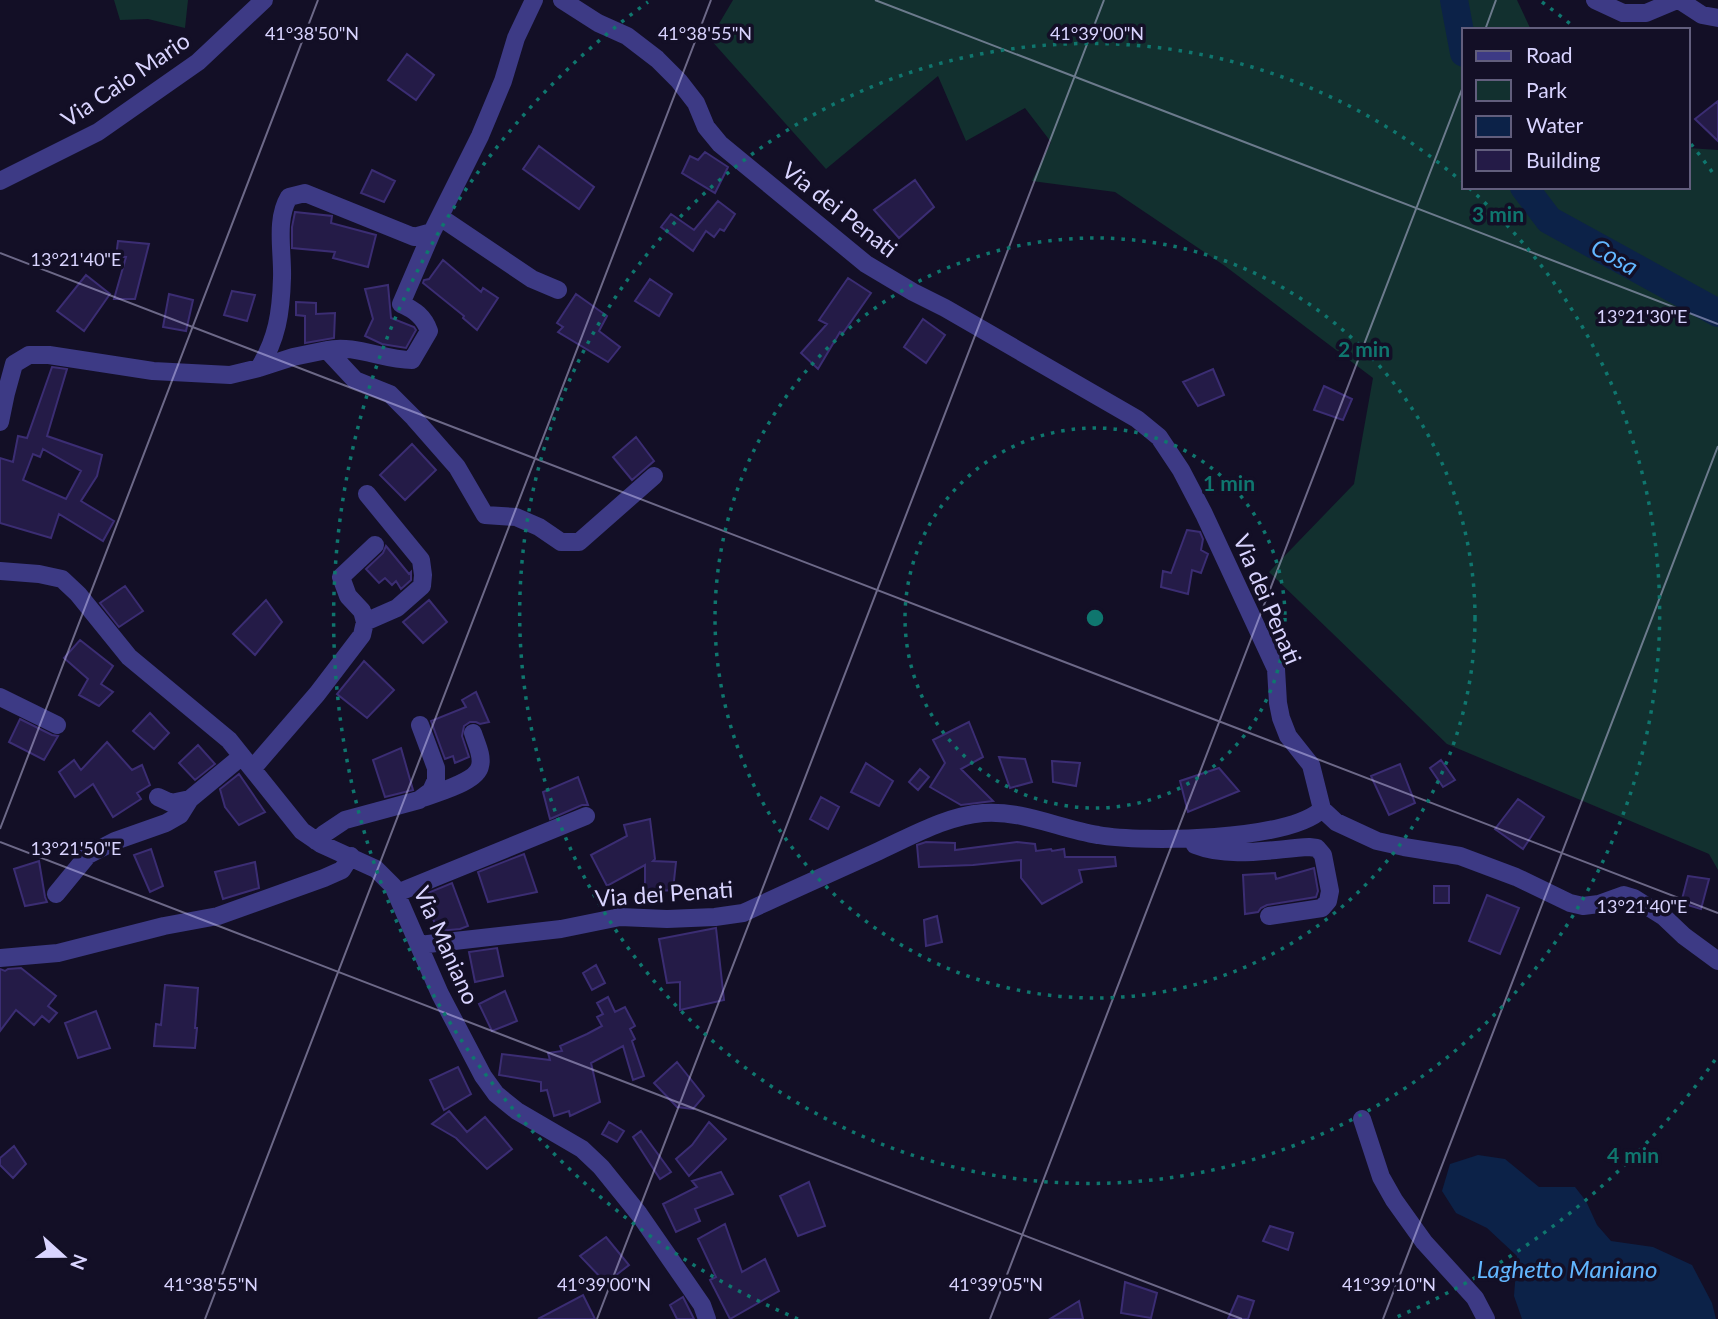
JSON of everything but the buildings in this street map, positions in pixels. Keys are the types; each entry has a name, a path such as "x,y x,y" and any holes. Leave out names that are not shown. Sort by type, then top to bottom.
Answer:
{"street":[{"name":"Via Caio Mario","path":"0,181 98,132 198,62 264,0"},
{"path":"0,422 14,364 29,355 49,355 153,371 230,375 293,356 340,347 412,360 429,331 425,321 414,310 401,303 436,224 480,136 503,81 516,38 534,0"},
{"name":"Via dei Penati","path":"419,945 561,929 620,917 667,919 743,913 946,821 984,813 1018,816 1098,835 1192,839 1267,831 1307,819 1322,809 1311,765 1288,736 1280,719 1276,669 1204,514 1181,470 1159,437 1137,419 866,264 720,144 706,127 696,103 657,59 627,36 598,23 562,0"},
{"path":"1595,0 1623,13 1646,13 1678,0 1702,15 1718,18"},
{"path":"1645,28 1660,8"},
{"path":"259,368 270,350 279,319 282,208 289,197 305,193 414,237 436,224"},
{"path":"436,224 532,279 558,290"},
{"path":"327,350 355,380 390,394 414,418 457,467 485,515 516,517 539,527 561,542 579,542 654,476"},
{"path":"365,622 397,608 422,586 423,575 421,559 367,494"},
{"path":"158,797 171,803 190,799 247,762 317,694 362,635 365,622 362,611 348,596 341,577 375,545"},
{"name":"Via Maniano","path":"0,571 62,579 78,594 129,657 229,740 302,831 316,841 376,869 393,886 440,994 483,1076 496,1094 517,1111 582,1149 601,1167 639,1214 702,1305 707,1319"},
{"path":"0,698 57,725"},
{"path":"419,800 431,791 436,780 436,768 420,725"},
{"path":"316,841 345,820 419,800 473,778 480,767 480,755 473,733"},
{"path":"56,894 88,855 115,841 166,824 180,815 190,799"},
{"path":"1322,809 1336,822 1377,841 1460,856 1516,877 1570,903 1583,906 1599,904 1624,895 1634,898 1664,917 1718,961"},
{"path":"397,893 586,816"},
{"path":"1192,839 1195,845 1204,849 1222,851 1317,848 1323,855 1330,891 1328,901 1322,908 1269,916"},
{"path":"0,958 58,953 164,926 218,916 342,870 351,856"},
{"path":"1362,1119 1381,1177 1394,1200 1424,1242 1475,1298 1486,1319"}],"green space":[{"path":"114,0 188,0 185,28 148,19 120,20"},
{"path":"733,0 1517,0 1530,28 1462,28 1462,189 1690,189 1690,148 1718,150 1718,870 1709,854 1447,744 1269,572 1354,484 1373,378 1225,266 1115,192 1032,181 1051,142 1025,108 966,141 938,76 826,169 710,39"}],"water":[{"name":"Laghetto Maniano","path":"1478,1155 1505,1159 1539,1187 1575,1187 1586,1201 1597,1225 1611,1241 1653,1247 1692,1265 1712,1303 1716,1319 1522,1319 1514,1296 1517,1256 1487,1228 1456,1213 1442,1191 1450,1164"}],"waterway":[{"name":"Cosa","path":"1454,0 1462,42"},
{"name":"Cosa","path":"1526,189 1549,220 1718,313"}]}
